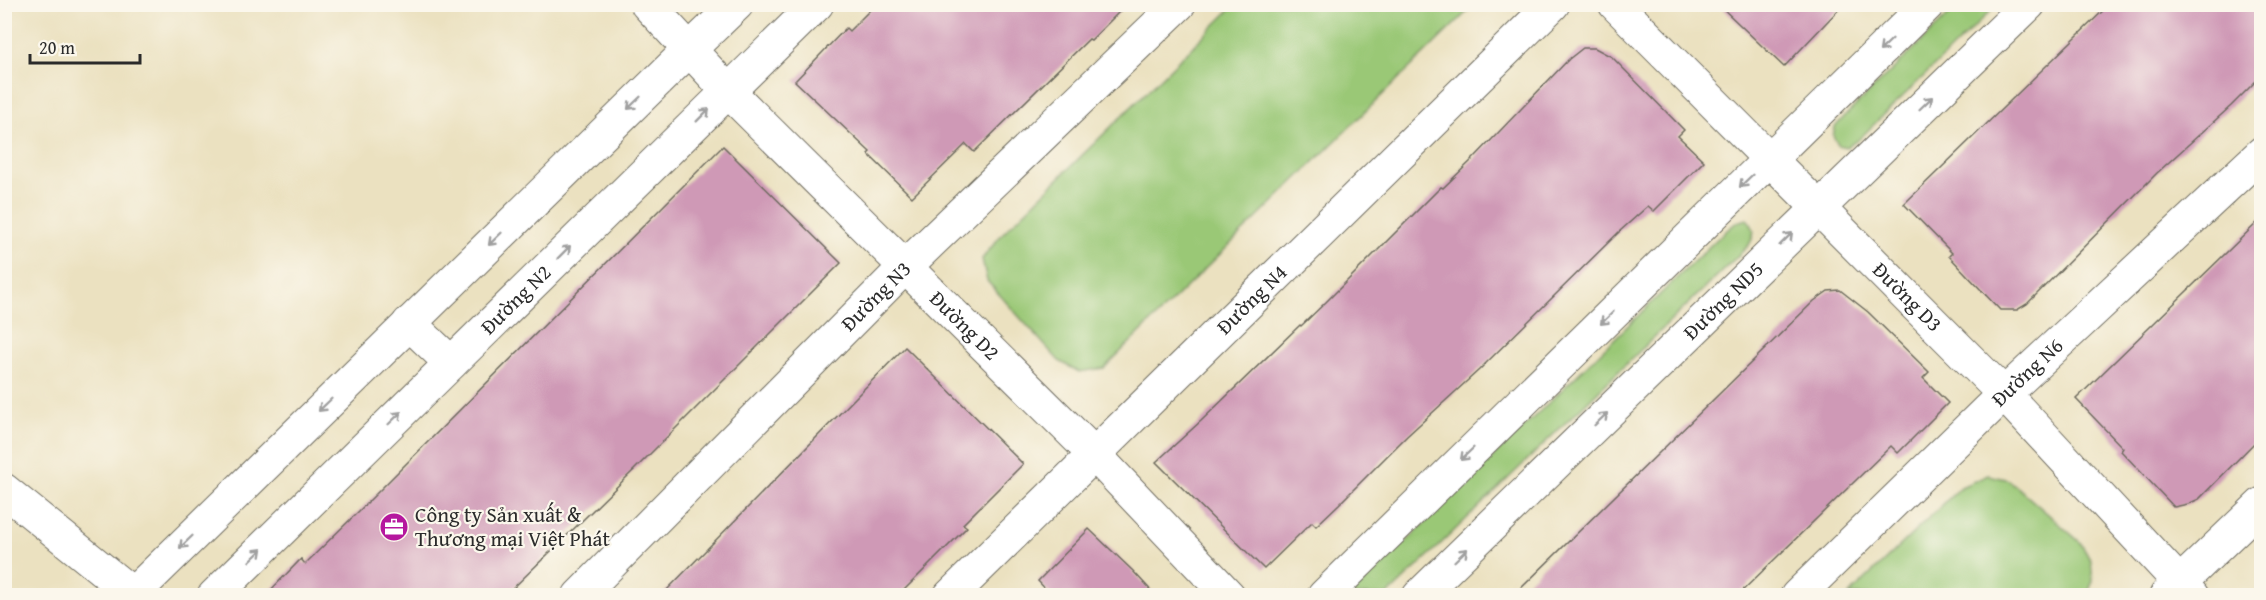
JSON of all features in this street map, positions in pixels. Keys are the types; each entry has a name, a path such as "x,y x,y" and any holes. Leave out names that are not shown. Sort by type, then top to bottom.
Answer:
{"street":[{"name":"Đường D2","path":"647,4 728,91 1094,454 1229,596"},
{"path":"4,490 134,595 737,4"},
{"name":"Đường N2","path":"214,596 817,4"},
{"name":"Đường N3","path":"579,596 904,267 1179,4"},
{"name":"Đường N4","path":"950,596 1553,4"},
{"name":"Đường D3","path":"1615,4 2004,394 2179,591"},
{"path":"1324,596 1928,4"},
{"name":"Đường ND5","path":"1419,596 2029,4"},
{"name":"Đường N6","path":"1797,596 2004,394 2262,153"},
{"path":"409,323 451,363"},
{"path":"2179,591 2262,504"}],"green space":[{"path":"1236,4 1474,5 1104,368 1079,372 1059,361 987,281 982,259 1002,234"},
{"path":"1960,4 1997,5 1857,141 1846,147 1838,145 1833,136 1835,127"},
{"path":"1747,219 1754,232 1749,245 1388,595 1351,595 1721,235 1737,222"},
{"path":"1988,475 2009,480 2080,542 2091,561 2093,581 2087,595 1849,595 1961,487"}],"building":[{"path":"876,4 1127,4 974,152 966,144 912,197 868,154 870,152 795,81 846,28 849,31"},
{"path":"1718,4 1844,4 1784,67"},
{"path":"2110,4 2262,4 2262,75 2157,173 2027,304 2017,310 2000,310 1949,256 1952,253 1904,204"},
{"path":"1583,48 1595,48 1612,57 1684,130 1678,136 1704,161 1654,211 1648,206 1620,231 1316,526 1312,522 1264,569 1156,462 1326,302 1441,187 1443,188 1474,158 1569,59"},
{"path":"723,146 841,263 634,470 505,596 265,596 301,559 305,564 359,511"},
{"path":"2262,218 2262,435 2199,499 2174,507 2121,451 2123,448 2076,399"},
{"path":"1840,290 1868,312 1929,372 1923,378 1948,403 1898,453 1891,446 1737,596 1513,596 1814,301 1828,291"},
{"path":"905,347 1023,464 963,524 967,527 898,596 661,596"},
{"path":"1089,529 1156,596 1052,596 1038,581"}],"place":[{"name":"Công ty Sản xuất & Thương mại Việt Phát","path":"394,527"}]}
